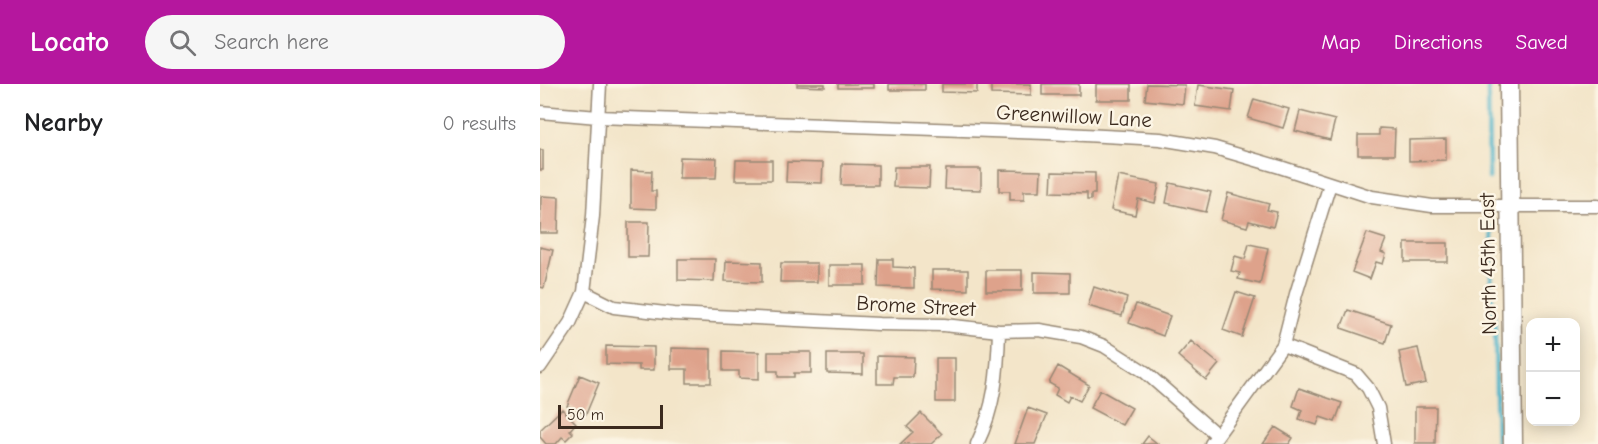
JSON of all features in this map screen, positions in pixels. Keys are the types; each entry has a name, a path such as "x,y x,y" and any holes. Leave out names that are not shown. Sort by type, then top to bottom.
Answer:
{"main road":[{"name":"North 45th East","path":"1509,84 1513,444"}],"street":[{"path":"540,367 570,323 584,292 593,216 600,84"},
{"name":"Greenwillow Lane","path":"540,112 598,117 1160,139 1215,148 1372,197 1431,206 1598,206"},
{"path":"1214,439 1284,345 1296,294 1330,184"},
{"name":"Brome Street","path":"584,292 614,307 674,314 944,325 999,331 1039,330 1081,338 1104,346 1145,372 1214,439"},
{"path":"976,444 986,425 994,395 998,368 999,331"},
{"path":"1284,345 1356,374 1368,388 1378,408 1384,444"}],"building":[{"path":"797,84 825,84 825,87 797,86"},
{"path":"838,84 874,84 874,88 838,88"},
{"path":"889,84 925,84 925,90 889,90"},
{"path":"942,84 977,84 977,93 942,92"},
{"path":"991,84 1031,84 1031,95 991,94"},
{"path":"1042,84 1079,84 1079,95 1042,95"},
{"path":"1096,84 1131,84 1131,100 1096,100"},
{"path":"1147,84 1185,85 1183,104 1145,100"},
{"path":"1198,85 1234,90 1231,111 1195,106"},
{"path":"1254,99 1289,109 1283,128 1248,118"},
{"path":"1300,111 1335,120 1330,140 1295,131"},
{"path":"1379,128 1395,129 1394,155 1358,155 1358,135 1379,135"},
{"path":"1446,139 1446,160 1409,161 1409,140"},
{"path":"540,150 543,150 543,170 540,170"},
{"path":"680,157 717,158 716,178 679,178"},
{"path":"736,160 772,160 772,180 735,180"},
{"path":"787,162 823,163 822,183 786,182"},
{"path":"842,164 878,165 878,185 841,185"},
{"path":"894,167 930,167 929,188 893,187"},
{"path":"946,169 981,169 981,190 945,189"},
{"path":"631,170 652,171 651,191 656,191 656,209 631,208"},
{"path":"999,170 1041,171 1040,191 1024,191 1024,200 1010,200 1010,191 999,191"},
{"path":"1052,172 1095,173 1095,194 1091,194 1091,200 1087,200 1087,193 1051,192"},
{"path":"1118,176 1159,184 1155,203 1138,199 1135,215 1111,210"},
{"path":"1170,183 1211,192 1206,212 1166,203"},
{"path":"1228,193 1269,204 1267,210 1277,212 1273,227 1249,221 1247,227 1221,220"},
{"path":"541,196 559,197 558,233 540,233"},
{"path":"628,222 649,222 648,257 628,257"},
{"path":"1367,233 1386,239 1381,252 1386,254 1383,264 1376,262 1370,279 1352,272"},
{"path":"1405,243 1448,243 1448,262 1405,262"},
{"path":"1249,244 1268,248 1260,284 1238,279 1240,273 1231,271 1235,256 1245,259"},
{"path":"540,247 553,250 544,288 540,287"},
{"path":"678,259 715,259 714,281 678,280"},
{"path":"879,259 893,259 893,267 914,268 914,288 878,287"},
{"path":"726,261 762,262 762,282 725,281"},
{"path":"781,263 817,263 817,282 780,282"},
{"path":"829,265 865,265 865,285 829,285"},
{"path":"932,270 968,270 968,290 932,289"},
{"path":"986,270 1022,270 1022,291 986,291"},
{"path":"1034,272 1070,273 1070,293 1034,293"},
{"path":"1094,287 1127,298 1122,316 1088,306"},
{"path":"1236,292 1255,298 1242,337 1223,330"},
{"path":"1136,304 1170,316 1163,336 1129,323"},
{"path":"1348,310 1391,324 1385,343 1341,328"},
{"path":"1191,341 1219,364 1206,380 1178,356"},
{"path":"606,346 654,347 654,370 639,370 639,365 606,364"},
{"path":"671,348 711,349 711,383 687,383 687,369 671,369"},
{"path":"1418,348 1426,383 1406,387 1399,352"},
{"path":"723,351 759,352 759,379 739,378 739,371 723,371"},
{"path":"768,352 811,352 811,373 794,373 794,377 778,377 778,371 768,371"},
{"path":"827,354 863,354 863,374 827,373"},
{"path":"877,356 914,357 913,377 894,377 893,384 877,384"},
{"path":"936,358 955,358 955,402 936,402"},
{"path":"1058,366 1089,385 1080,401 1070,396 1067,402 1055,395 1058,388 1049,383"},
{"path":"580,375 599,383 586,414 567,406"},
{"path":"1299,388 1342,403 1335,422 1320,417 1317,425 1299,419 1302,410 1293,406"},
{"path":"1100,390 1132,408 1122,425 1090,408"},
{"path":"1415,407 1436,407 1435,443 1415,443"},
{"path":"1028,408 1047,415 1035,444 1015,444"},
{"path":"562,409 576,423 570,430 573,433 566,440 562,437 556,444 546,444 540,437 540,430"},
{"path":"921,413 942,434 931,444 900,444 913,432 907,427"},
{"path":"1275,427 1293,438 1289,444 1263,444"},
{"path":"1148,436 1158,444 1142,444"}],"waterway":[{"path":"1488,84 1489,178"},
{"path":"1492,226 1491,289 1495,327 1497,444"}]}
